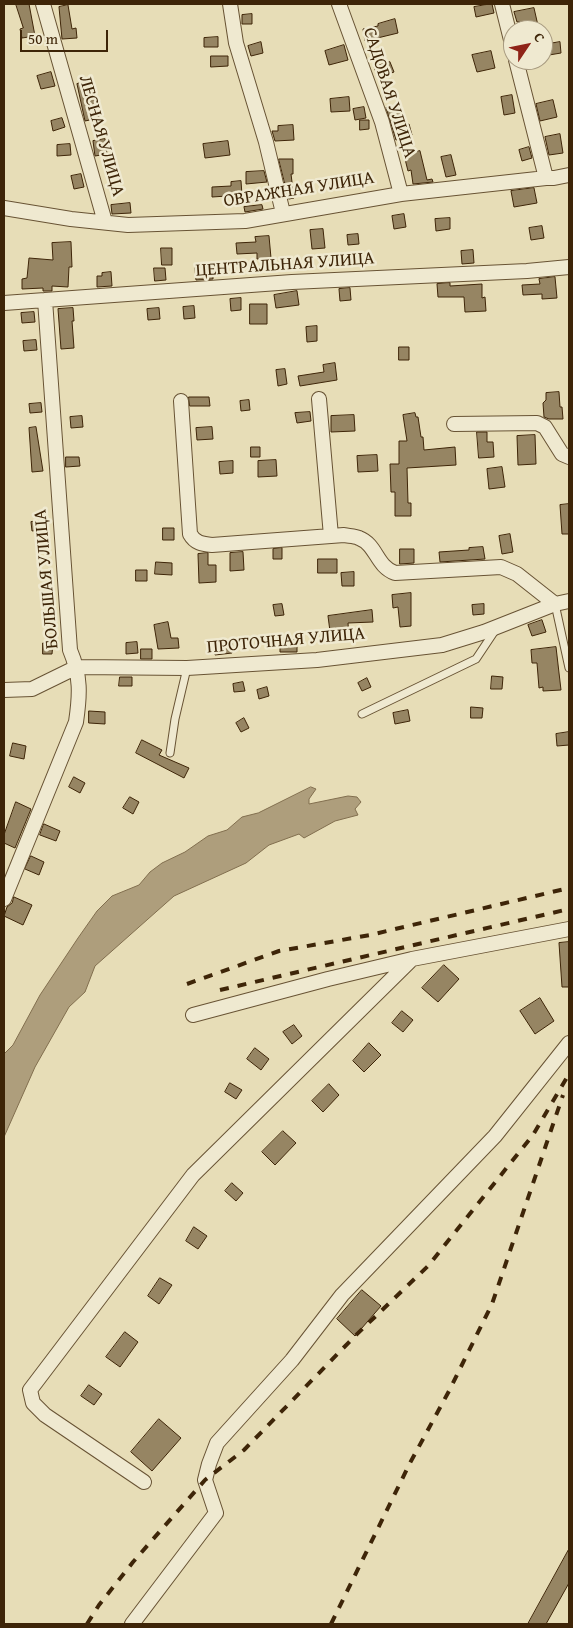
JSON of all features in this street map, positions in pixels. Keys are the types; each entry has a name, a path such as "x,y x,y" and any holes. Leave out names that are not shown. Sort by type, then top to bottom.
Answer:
{"street":[{"name":"ЛЕСНАЯ УЛИЦА","path":"43,4 106,222"},
{"path":"230,4 236,43 266,142 283,213"},
{"name":"САДОВАЯ УЛИЦА","path":"339,4 382,122 401,194"},
{"path":"502,4 506,20"},
{"path":"519,70 546,178"},
{"name":"ОВРАЖНАЯ УЛИЦА","path":"4,208 128,226 244,221 401,194 569,175"},
{"name":"ЦЕНТРАЛЬНАЯ УЛИЦА","path":"4,303 292,282 527,271 569,267"},
{"name":"БОЛЬШАЯ УЛИЦА","path":"4,899 76,722 80,696 77,667 70,650 45,300"},
{"path":"319,399 331,536"},
{"path":"181,401 190,534 193,540 212,545 344,535 359,537 369,544 386,570 395,574 501,568 517,574 555,604"},
{"path":"454,424 537,423 545,427 562,454 569,457"},
{"name":"ПРОТОЧНАЯ УЛИЦА","path":"4,690 32,690 77,667 186,668 317,660 442,644 498,627 555,604 569,601"},
{"path":"193,1015 412,959 569,929"},
{"path":"144,1482 45,1415 33,1403 30,1390 193,1175 412,959"},
{"path":"132,1624 216,1513 205,1480 209,1464 218,1443 292,1360 342,1295 495,1136 569,1043"}],"lane":[{"path":"555,604 569,668"},
{"path":"362,714 476,660 498,627"},
{"path":"170,753 175,718 186,668"}],"shaded area":[{"path":"311,787 316,789 309,799 309,804 348,796 357,797 361,802 355,809 358,815 335,821 304,838 299,834 269,845 246,863 174,896 95,966 85,992 69,1007 35,1067 4,1137 4,1054 13,1045 40,995 97,911 112,896 139,885 150,872 162,863 185,852 208,836 227,830 242,817 258,813"}],"building":[{"path":"16,4 29,4 35,36 22,38 20,29 23,28"},
{"path":"492,4 494,13 476,17 474,7"},
{"path":"68,5 72,29 76,28 77,38 62,39 59,7"},
{"path":"534,8 537,20 516,20 514,12"},
{"path":"252,14 252,24 242,24 242,15"},
{"path":"395,19 398,33 365,41 363,29 378,26 378,24"},
{"path":"218,37 218,47 204,47 204,38"},
{"path":"261,42 263,53 251,56 248,46"},
{"path":"560,42 561,53 553,54 553,43"},
{"path":"344,45 348,60 329,65 325,51"},
{"path":"491,51 495,68 477,72 472,55"},
{"path":"211,56 228,56 228,66 211,67"},
{"path":"390,62 394,72 378,78 374,67"},
{"path":"51,72 55,86 41,89 37,76"},
{"path":"93,80 99,118 85,121 77,84"},
{"path":"512,95 515,113 504,115 501,97"},
{"path":"349,97 350,111 331,112 330,99"},
{"path":"553,100 557,117 540,121 536,104"},
{"path":"400,105 405,125 409,124 412,135 396,140 386,108"},
{"path":"364,107 366,118 355,120 353,109"},
{"path":"62,118 65,127 53,131 51,121"},
{"path":"360,120 369,120 369,129 360,130"},
{"path":"293,125 294,140 275,141 272,131 278,131 278,126"},
{"path":"560,134 563,153 549,155 545,137"},
{"path":"105,139 107,154 95,156 93,141"},
{"path":"228,141 230,155 205,158 203,144"},
{"path":"70,144 71,155 57,156 57,145"},
{"path":"529,147 532,158 522,161 519,150"},
{"path":"420,151 427,180 432,179 433,182 413,184 411,170 408,171 404,155"},
{"path":"451,155 456,175 446,177 441,157"},
{"path":"279,159 293,159 293,174 291,174 294,198 289,199"},
{"path":"264,171 267,182 246,184 246,172"},
{"path":"81,174 84,187 74,189 71,176"},
{"path":"241,181 242,195 212,197 212,187 231,186 231,182"},
{"path":"534,188 537,203 514,207 511,191"},
{"path":"130,203 131,213 112,214 111,205"},
{"path":"262,205 263,209 245,212 244,207"},
{"path":"404,214 406,227 394,229 392,216"},
{"path":"450,218 450,229 436,231 435,219"},
{"path":"542,226 544,238 531,240 529,228"},
{"path":"323,229 325,248 312,249 310,230"},
{"path":"358,234 359,244 348,245 347,235"},
{"path":"269,236 271,258 257,259 257,253 237,254 236,243 256,242 255,237"},
{"path":"71,242 72,267 69,267 68,287 52,286 52,291 43,291 43,288 22,289 22,279 27,278 29,258 53,260 52,243"},
{"path":"161,248 172,248 172,265 162,265"},
{"path":"473,250 474,263 462,264 461,251"},
{"path":"213,267 213,279 196,280 195,268"},
{"path":"154,268 165,268 166,280 155,281"},
{"path":"111,272 112,286 97,287 97,276 102,276 102,273"},
{"path":"555,277 557,298 542,299 542,294 523,295 522,285 540,284 539,279"},
{"path":"450,283 450,286 482,284 482,298 485,297 486,311 465,312 464,297 438,297 437,284"},
{"path":"350,288 351,300 340,301 339,289"},
{"path":"297,291 299,305 276,308 274,295"},
{"path":"241,298 241,310 231,311 230,299"},
{"path":"250,304 267,304 267,324 250,324"},
{"path":"194,306 195,318 184,319 183,307"},
{"path":"73,308 74,348 61,349 58,309"},
{"path":"159,308 160,319 148,320 147,309"},
{"path":"34,312 35,322 22,323 21,313"},
{"path":"317,326 317,341 307,342 306,327"},
{"path":"36,340 37,350 24,351 23,341"},
{"path":"399,347 409,347 409,360 399,360"},
{"path":"335,363 337,380 300,386 298,376 324,372 323,365"},
{"path":"285,369 287,384 278,386 276,370"},
{"path":"559,392 563,419 544,417 543,403 546,400 546,393"},
{"path":"189,397 209,397 210,406 190,406"},
{"path":"249,400 250,410 241,411 240,401"},
{"path":"41,403 42,412 30,413 29,404"},
{"path":"310,412 311,421 297,423 295,413"},
{"path":"415,413 416,417 418,417 421,437 423,437 424,450 455,447 456,465 407,468 408,503 411,503 411,516 395,516 395,492 391,492 390,464 399,464 399,441 407,441 403,415"},
{"path":"354,415 355,431 331,432 331,416"},
{"path":"82,416 83,427 71,428 70,417"},
{"path":"36,427 43,471 32,472 29,428"},
{"path":"212,427 213,439 197,440 196,428"},
{"path":"477,432 487,432 487,442 493,442 494,457 479,458"},
{"path":"535,435 536,464 518,465 517,436"},
{"path":"251,447 260,447 260,457 251,457"},
{"path":"377,455 378,471 358,472 357,456"},
{"path":"66,457 79,457 80,466 66,467"},
{"path":"276,460 277,476 258,477 258,461"},
{"path":"233,461 233,473 220,474 219,462"},
{"path":"502,467 505,487 489,489 487,469"},
{"path":"569,504 569,534 562,534 560,505"},
{"path":"47,520 48,529 32,531 31,522"},
{"path":"163,528 174,528 174,540 163,540"},
{"path":"510,534 513,552 502,554 499,536"},
{"path":"483,547 485,559 440,562 439,552"},
{"path":"282,548 282,559 273,559 273,549"},
{"path":"400,549 414,549 414,563 400,564"},
{"path":"243,552 244,570 230,571 230,553"},
{"path":"208,553 208,565 216,565 216,582 199,583 198,554"},
{"path":"318,559 337,559 337,573 318,573"},
{"path":"156,562 172,563 172,575 155,574"},
{"path":"136,570 147,570 147,581 136,581"},
{"path":"354,572 354,586 342,586 341,573"},
{"path":"411,593 411,626 400,627 398,607 393,608 392,595"},
{"path":"282,604 284,615 275,616 273,605"},
{"path":"484,604 484,614 473,615 472,605"},
{"path":"372,610 373,622 348,623 349,637 331,639 328,616"},
{"path":"542,620 546,632 532,636 528,625"},
{"path":"168,622 171,638 178,638 179,648 158,649 154,625"},
{"path":"297,640 297,652 280,652 280,641"},
{"path":"137,642 138,653 126,654 126,643"},
{"path":"43,643 53,643 52,654 43,654"},
{"path":"232,643 232,653 215,655 214,644"},
{"path":"556,647 561,690 543,691 543,687 539,688 537,663 532,663 531,650"},
{"path":"141,649 152,649 152,659 141,659"},
{"path":"492,676 503,677 502,689 491,689"},
{"path":"120,677 132,677 132,686 119,686"},
{"path":"367,678 371,687 362,691 358,683"},
{"path":"243,682 245,691 234,692 233,684"},
{"path":"267,687 269,696 259,699 257,690"},
{"path":"471,707 483,708 482,718 471,718"},
{"path":"408,710 410,721 395,724 393,713"},
{"path":"89,711 105,712 105,724 89,723"},
{"path":"244,718 249,728 241,732 236,723"},
{"path":"569,732 569,745 557,746 556,734"},
{"path":"142,740 162,750 159,755 189,768 184,778 136,753"},
{"path":"13,743 26,746 24,759 10,756"},
{"path":"74,777 85,783 80,793 69,787"},
{"path":"130,797 139,802 133,814 123,808"},
{"path":"16,802 31,809 15,848 4,843 4,835"},
{"path":"44,824 60,831 56,841 40,835"},
{"path":"31,856 44,862 39,875 25,869"},
{"path":"14,897 32,905 23,925 4,916 7,907 12,903"},
{"path":"569,942 569,987 562,987 559,943"},
{"path":"444,965 459,979 438,1002 422,988"},
{"path":"540,998 554,1021 535,1034 520,1011"},
{"path":"402,1011 413,1020 403,1032 392,1023"},
{"path":"294,1025 302,1036 292,1044 283,1032"},
{"path":"369,1043 381,1055 364,1072 353,1061"},
{"path":"255,1048 269,1059 261,1070 247,1059"},
{"path":"230,1083 242,1090 236,1099 225,1092"},
{"path":"329,1084 339,1095 323,1112 312,1101"},
{"path":"283,1131 296,1143 275,1165 262,1152"},
{"path":"232,1183 243,1193 236,1201 225,1191"},
{"path":"194,1227 207,1236 198,1249 186,1241"},
{"path":"160,1278 172,1285 159,1304 148,1296"},
{"path":"362,1290 381,1306 355,1336 337,1319"},
{"path":"125,1332 138,1342 120,1367 106,1357"},
{"path":"89,1385 102,1394 94,1405 81,1396"},
{"path":"159,1419 181,1438 152,1471 131,1452"},
{"path":"569,1549 569,1583 546,1624 528,1624"}],"railway":[{"path":"187,984 279,951 370,935 569,888"},
{"path":"220,990 569,909"},
{"path":"87,1624 99,1605 133,1562 205,1480 244,1450 355,1336 428,1266 533,1135 569,1074"},
{"path":"331,1624 410,1463 449,1391 492,1304 563,1095"}]}
